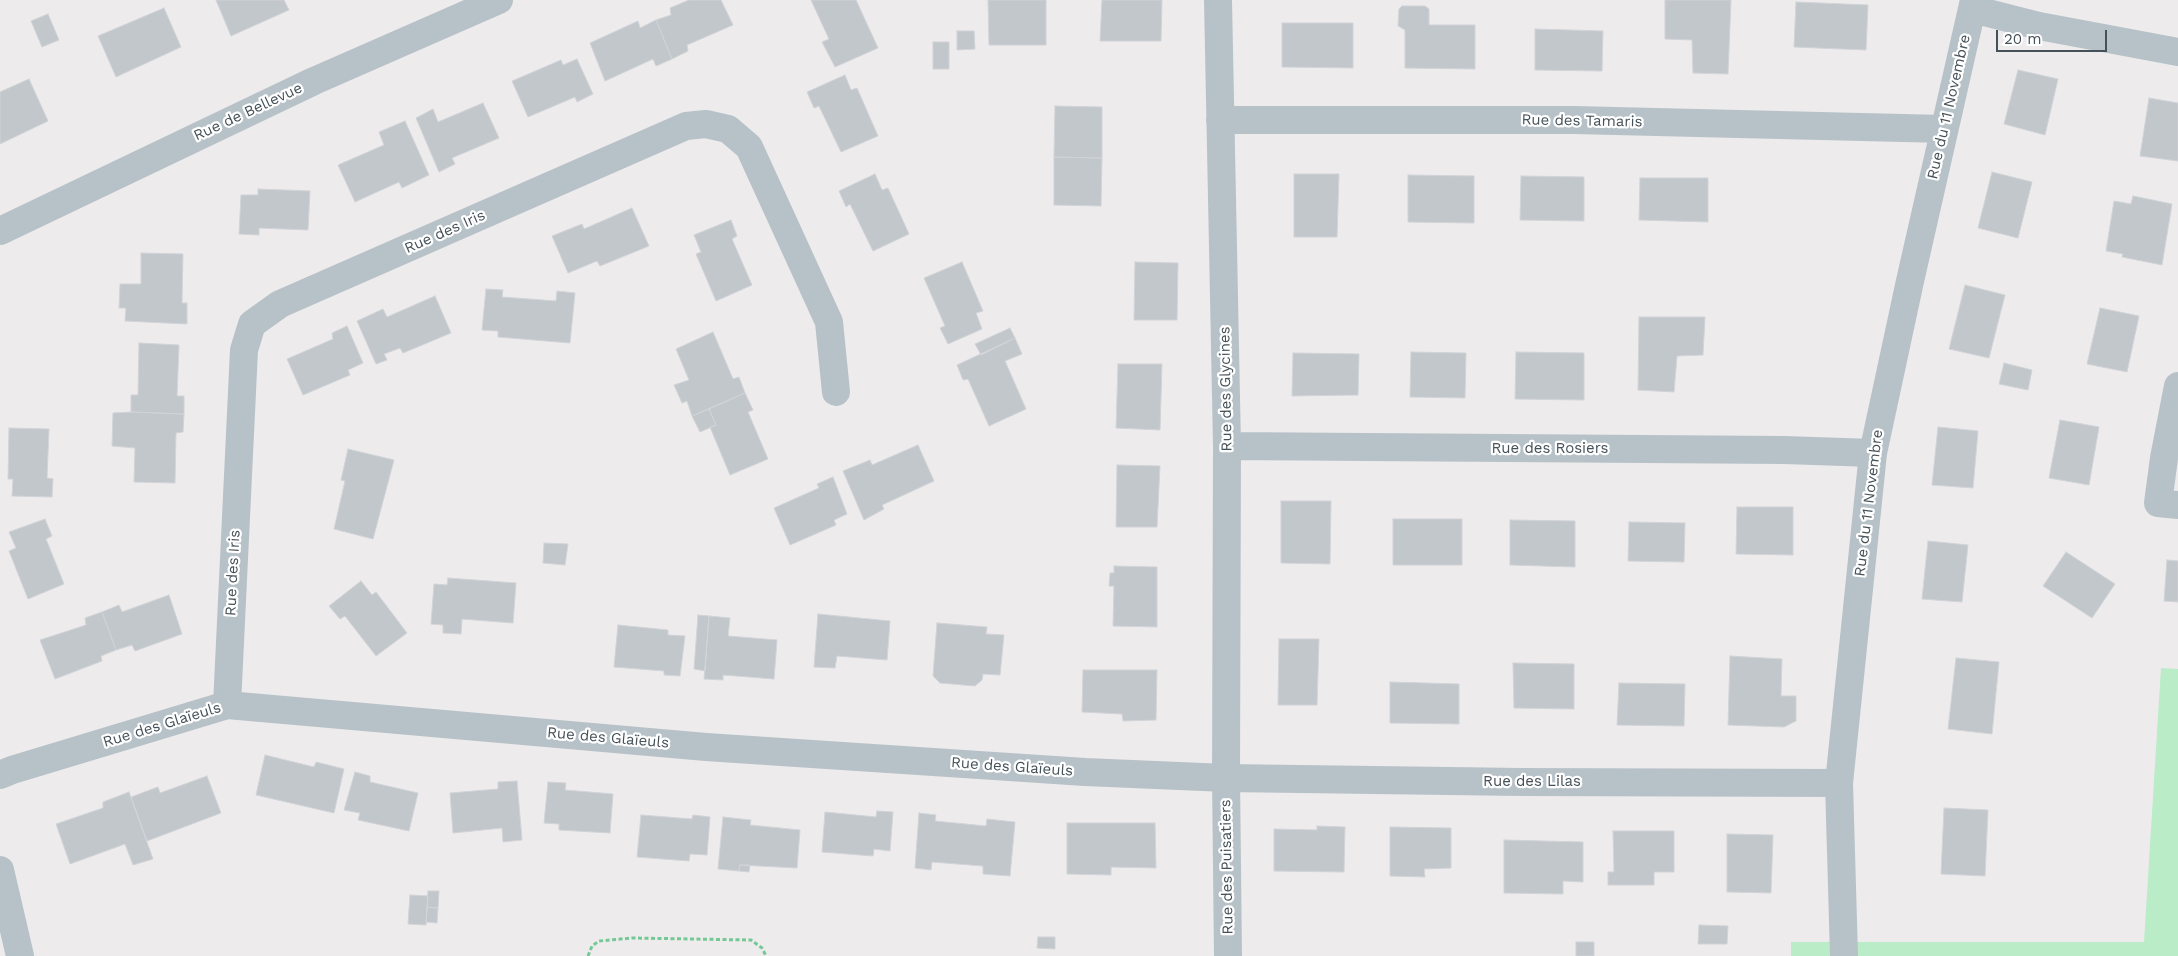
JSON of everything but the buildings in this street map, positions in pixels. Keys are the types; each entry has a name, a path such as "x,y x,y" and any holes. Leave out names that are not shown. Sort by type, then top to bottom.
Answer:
{"street":[{"name":"Rue de Bellevue","path":"0,231 314,81 499,0"},
{"name":"Rue des Glycines","path":"1218,0 1227,446 1226,778"},
{"path":"1973,5 2039,26 2178,52"},
{"name":"Rue du 11 Novembre","path":"1844,956 1839,783 1873,453 1973,5"},
{"name":"Rue des Tamaris","path":"1220,120 1574,120 1944,129"},
{"name":"Rue des Iris","path":"228,705 244,350 252,324 280,304 686,126 706,124 728,129 749,148 829,322 836,392"},
{"path":"2178,386 2164,458 2158,503 2178,505"},
{"name":"Rue des Rosiers","path":"1227,446 1774,450 1873,453"},
{"name":"Rue des Glaïeuls","path":"0,775 228,705 706,747 1085,772 1226,778"},
{"name":"Rue des Lilas","path":"1226,778 1522,782 1839,783"},
{"name":"Rue des Puisatiers","path":"1226,778 1228,956"},
{"path":"0,870 20,956"}],"path":[{"path":"588,956 592,946 599,941 632,938 751,940 762,948 766,956"}],"green space":[{"path":"2161,668 2178,669 2178,956 1791,956 1791,942 2144,942"}]}
